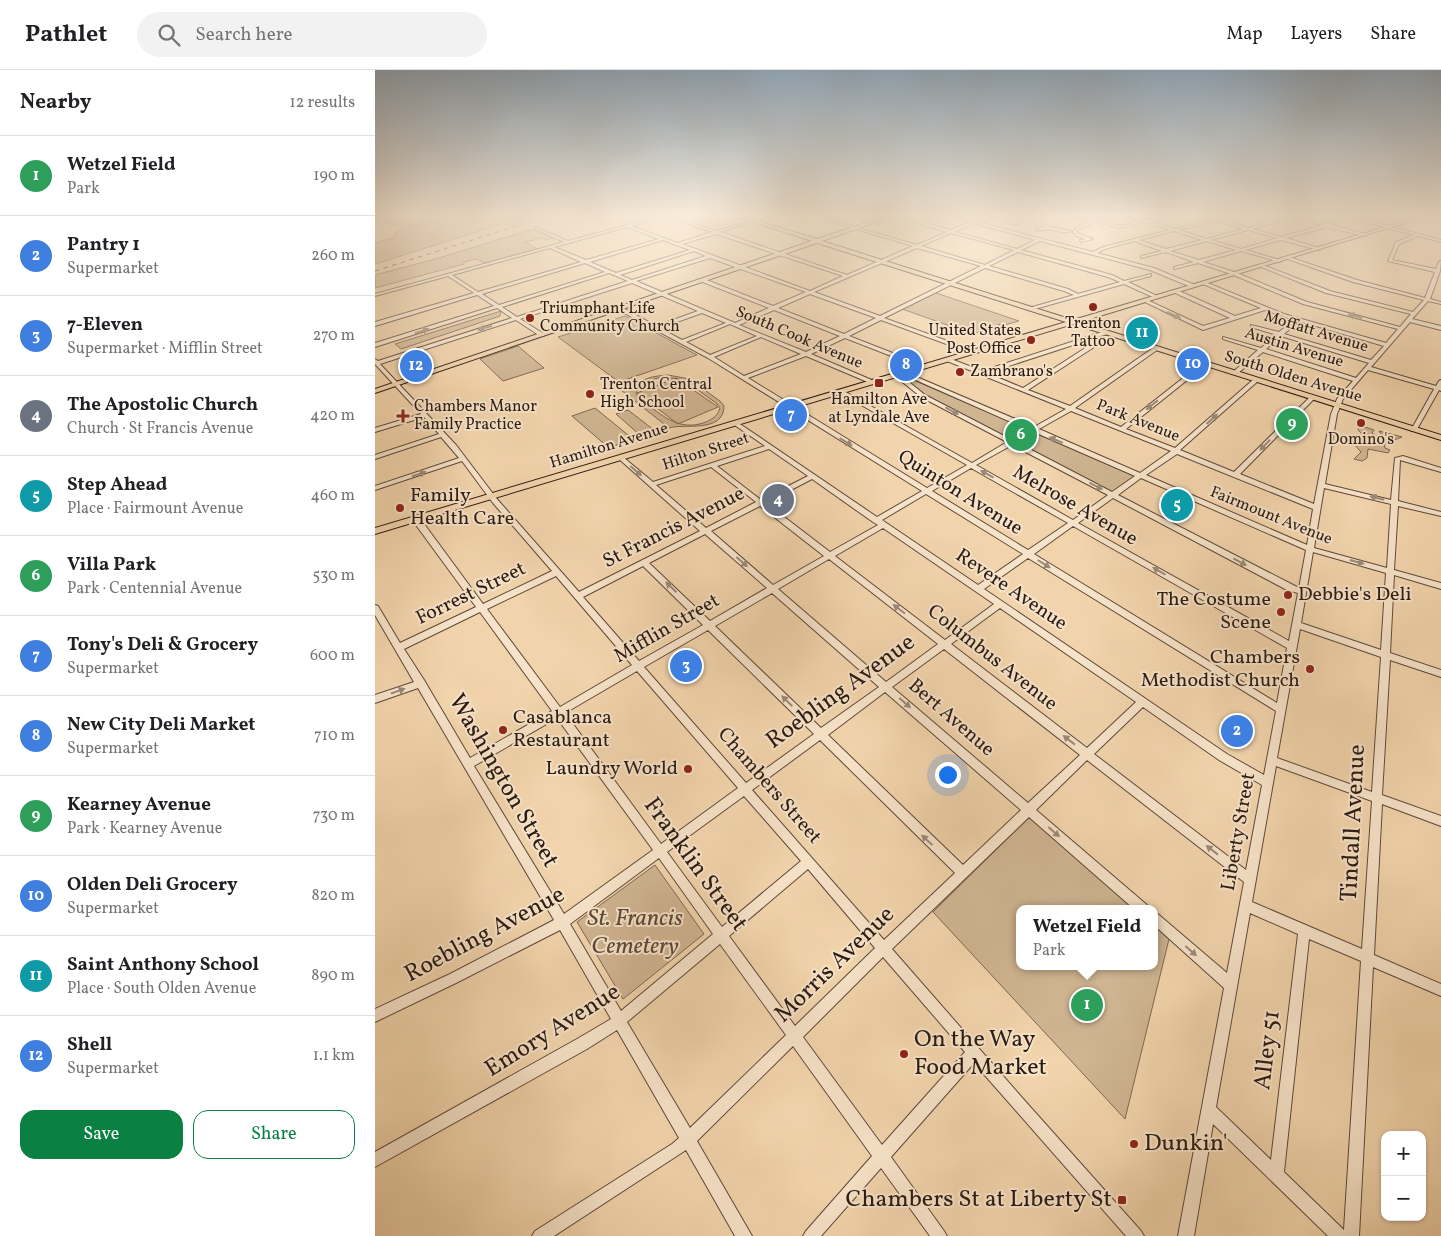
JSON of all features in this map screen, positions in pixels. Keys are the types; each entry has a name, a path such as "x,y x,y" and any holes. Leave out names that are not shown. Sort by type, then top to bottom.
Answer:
{"main road":[{"path":"375,391 731,270"},
{"name":"South Olden Avenue","path":"910,270 1441,438"},
{"name":"Hamilton Avenue","path":"375,531 1246,270"}],"street":[{"path":"375,295 466,270"},
{"path":"375,324 557,270"},
{"name":"South Cook Avenue","path":"606,270 872,382"},
{"path":"375,345 621,270"},
{"path":"376,362 665,270"},
{"path":"750,270 973,352"},
{"path":"829,270 846,276"},
{"path":"681,342 773,308 859,270"},
{"path":"743,378 806,355 977,270"},
{"path":"1000,270 1066,290 1079,296"},
{"path":"1090,270 1126,282 1157,297"},
{"path":"1031,310 1149,275 1141,270"},
{"path":"1158,270 1193,286"},
{"path":"1223,270 1305,303 1402,329"},
{"path":"1273,270 1329,292 1415,314"},
{"path":"1324,270 1355,281 1441,303"},
{"name":"Liberty Street","path":"1186,1236 1337,406 1340,399 1427,300 1438,271"},
{"path":"449,275 542,335"},
{"path":"702,280 924,367"},
{"path":"1205,282 1297,320 1387,345"},
{"name":"Moffatt Avenue","path":"1175,291 1235,318"},
{"path":"1145,301 1203,328 1265,308"},
{"name":"Quinton Avenue","path":"619,308 710,357 1281,710"},
{"path":"656,328 702,311"},
{"path":"1235,373 1297,320"},
{"path":"1410,320 1441,328"},
{"name":"Moffatt Avenue","path":"1253,326 1372,362"},
{"path":"999,328 1024,337"},
{"path":"982,373 1108,334"},
{"path":"1023,390 1108,334"},
{"path":"710,357 761,336"},
{"path":"1094,337 1100,341"},
{"name":"Austin Avenue","path":"1225,338 1357,380"},
{"name":"Mifflin Street","path":"469,764 830,556 927,491 1070,409 1155,349"},
{"name":"Park Avenue","path":"949,360 1318,508"},
{"name":"Chambers Street","path":"376,362 398,384 638,666 1136,1236"},
{"path":"1122,429 1204,364"},
{"path":"1367,368 1439,389"},
{"path":"900,374 923,396 1290,588 1302,592"},
{"name":"Fairmount Avenue","path":"900,374 1310,549 1441,586"},
{"path":"978,589 1176,451 1256,380"},
{"path":"1414,430 1439,389 1441,382"},
{"name":"Melrose Avenue","path":"843,392 1292,647"},
{"path":"1235,475 1312,398"},
{"path":"375,430 423,415"},
{"name":"Revere Avenue","path":"735,423 1143,702 1268,784"},
{"path":"375,457 441,435"},
{"name":"Hilton Street","path":"652,484 769,447"},
{"name":"Bert Avenue","path":"621,458 1138,905"},
{"name":"Tindall Avenue","path":"1351,1236 1397,459 1406,458 1441,470"},
{"path":"375,488 462,459"},
{"name":"Columbus Avenue","path":"712,465 1250,880"},
{"name":"St Francis Avenue","path":"578,596 813,476"},
{"path":"1322,485 1441,514"},
{"name":"Franklin Street","path":"416,519 939,1236"},
{"path":"645,562 963,873"},
{"name":"Forrest Street","path":"399,647 557,572"},
{"name":"Roebling Avenue","path":"375,1016 463,974 562,922 1000,604"},
{"name":"Washington Street","path":"375,608 562,922 744,1236"},
{"path":"1297,625 1441,674"},
{"path":"375,699 421,683"},
{"name":"Morris Avenue","path":"540,1236 677,1149 689,1139 884,948 1143,702"},
{"path":"1272,760 1377,796 1441,821"},
{"name":"Emory Avenue","path":"375,1160 582,1044 619,1021 808,862"},
{"path":"1246,905 1441,990"},
{"path":"1158,922 1231,985"},
{"name":"Alley 51","path":"1276,1175 1304,931"},
{"path":"811,1236 974,1052"},
{"path":"1209,1110 1339,1236"}],"green space":[{"path":"392,270 440,270 375,288 375,275"},
{"path":"936,293 1019,321 973,334 902,309"},
{"path":"501,311 500,316 401,349 395,344"},
{"path":"625,316 697,355 619,382 558,337"},
{"path":"518,346 544,368 503,381 480,359"},
{"path":"668,375 689,379 720,401 724,406 722,415 717,421 701,426 669,428 621,390 627,388 632,391 643,380","holes":["664,377 684,380 720,408 713,418 696,425 678,423 661,415 638,397 636,393 644,383 651,380"]},
{"path":"676,378 718,407 678,424 637,393"},
{"path":"911,379 1135,476 1113,493 922,394 906,381"},
{"path":"595,408 633,439 609,448 572,416"},
{"path":"628,410 654,430 641,436 616,414"},
{"path":"1359,425 1374,430 1372,433 1380,439 1383,437 1379,431 1402,437 1394,440 1395,443 1384,444 1385,448 1390,450 1388,453 1368,449 1367,458 1362,461 1354,459 1361,452 1354,444 1365,437 1358,430"},
{"path":"1029,817 1129,905 1016,905 1016,970 1158,970 1158,929 1169,939 1125,1119 933,912"},
{"name":"St. Francis Cemetery","path":"655,865 704,934 623,999 577,922"}],"place":[{"name":"Trenton Tattoo","path":"1093,307"},
{"name":"Triumphant Life Community Church","path":"530,318"},
{"name":"Saint Anthony School","path":"1142,333"},
{"name":"United States Post Office","path":"1031,340"},
{"name":"Olden Deli Grocery","path":"1193,364"},
{"name":"New City Deli Market","path":"906,365"},
{"name":"Shell","path":"416,366"},
{"name":"Zambrano's","path":"960,372"},
{"name":"Hamilton Ave at Lyndale Ave","path":"879,383"},
{"name":"Trenton Central High School","path":"590,394"},
{"name":"Tony's Deli & Grocery","path":"791,415"},
{"name":"Chambers Manor Family Practice","path":"403,416"},
{"name":"Domino's","path":"1361,423"},
{"name":"Kearney Avenue","path":"1292,424"},
{"name":"Villa Park","path":"1021,435"},
{"name":"The Apostolic Church","path":"778,500"},
{"name":"Step Ahead","path":"1177,505"},
{"name":"Family Health Care","path":"400,508"},
{"name":"Debbie's Deli","path":"1288,595"},
{"name":"The Costume Scene","path":"1281,612"},
{"name":"7-Eleven","path":"686,666"},
{"name":"Chambers Methodist Church","path":"1310,669"},
{"name":"Casablanca Restaurant","path":"503,730"},
{"name":"Pantry 1","path":"1237,731"},
{"name":"Laundry World","path":"688,769"},
{"name":"Wetzel Field","path":"1087,1005"},
{"name":"On the Way Food Market","path":"904,1054"},
{"name":"Dunkin'","path":"1134,1144"},
{"name":"Chambers St at Liberty St","path":"1122,1200"}]}
